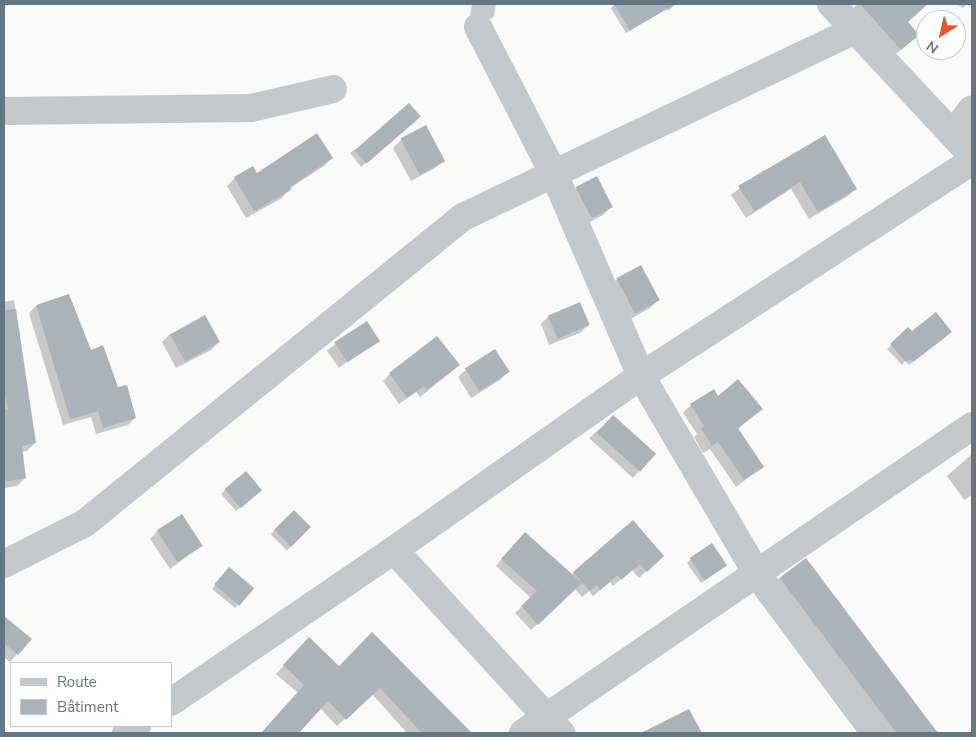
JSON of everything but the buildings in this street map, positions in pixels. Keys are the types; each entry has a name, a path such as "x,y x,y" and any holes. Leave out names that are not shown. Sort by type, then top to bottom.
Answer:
{"street":[{"path":"831,4 972,155"},
{"path":"478,27 554,174 641,376 757,574 875,733"},
{"path":"4,564 85,523 463,217 855,30"},
{"path":"4,111 251,108 333,89"},
{"path":"952,134 972,109"},
{"path":"172,701 394,550 641,376 972,161"},
{"path":"523,733 554,725 757,574 972,426"},
{"path":"394,550 554,725"}]}
